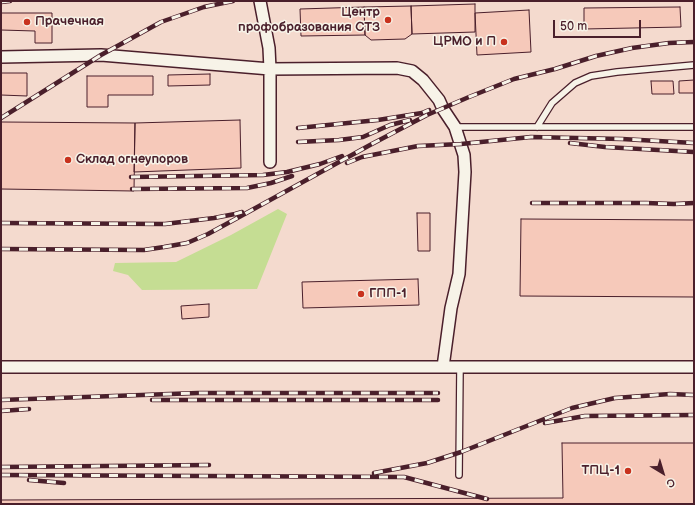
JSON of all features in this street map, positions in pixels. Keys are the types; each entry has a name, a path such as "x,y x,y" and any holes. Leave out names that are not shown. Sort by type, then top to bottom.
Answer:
{"street":[{"path":"260,1 269,48 270,162"},
{"path":"1,57 101,55 270,69 397,68 412,71 424,80 439,100 455,127 464,155 465,172 459,274 451,308 443,367"},
{"path":"1,367 694,366"}],"lane":[{"path":"537,127 552,103 575,82 591,76 617,72 694,65"},
{"path":"455,127 694,127"},
{"path":"459,475 460,367"}],"shaded area":[{"path":"1,1 694,1 694,504 1,504"}],"green space":[{"path":"278,209 287,214 257,289 142,290 128,275 113,271 115,263 176,262 231,235"}],"building":[{"path":"475,4 475,32 412,34 411,6"},
{"name":"Центр профобразования СТЗ","path":"411,6 412,34 405,39 371,40 365,35 364,7"},
{"path":"364,7 365,35 301,36 300,9"},
{"path":"680,7 681,27 584,29 584,8"},
{"name":"ЦРМО и П","path":"529,10 531,52 477,55 475,13"},
{"name":"Прачечная","path":"1,13 52,13 52,43 35,43 35,31 1,30"},
{"path":"1,73 27,73 27,96 1,95"},
{"path":"210,74 210,85 168,86 168,75"},
{"path":"87,76 153,76 153,95 108,95 108,107 87,107"},
{"path":"694,80 694,93 679,93 679,81"},
{"path":"651,81 673,81 674,94 652,94"},
{"path":"240,120 241,168 134,172 135,123"},
{"name":"Склад огнеупоров","path":"1,122 135,123 134,191 1,189"},
{"path":"417,213 430,213 430,251 418,251"},
{"path":"521,219 694,220 694,297 520,296"},
{"name":"ГПП-1","path":"418,279 419,305 303,308 302,282"},
{"path":"209,304 209,317 182,319 181,306"},
{"name":"ТПЦ-1","path":"562,443 694,443 694,504 1,504 1,500 563,498"}],"railway":[{"path":"1,2 10,1"},
{"path":"1,118 101,55 161,22 204,7 233,1"},
{"path":"1,249 144,250 187,243 208,234 427,115 514,79 555,69 596,56 632,48 669,43 694,42"},
{"path":"298,128 378,120 422,113 429,110"},
{"path":"298,142 363,137 390,125 410,120"},
{"path":"347,163 362,157 418,146 461,144 531,137 622,139 694,143"},
{"path":"570,143 605,147 694,152"},
{"path":"131,177 263,175 287,172 320,164 342,156"},
{"path":"132,189 247,188 271,183 292,176"},
{"path":"532,203 694,203"},
{"path":"1,223 165,224 214,218 242,212"},
{"path":"1,400 198,393 438,393"},
{"path":"374,473 427,463 461,452 572,408 615,398 670,394 694,395"},
{"path":"152,400 438,400"},
{"path":"1,411 29,409"},
{"path":"545,423 585,416 694,415"},
{"path":"1,467 209,465"},
{"path":"1,475 404,477 487,499"},
{"path":"29,480 64,483"}],"place":[{"name":"Центр профобразования СТЗ","path":"388,20"},
{"name":"Прачечная","path":"27,22"},
{"name":"ЦРМО и П","path":"504,42"},
{"name":"Склад огнеупоров","path":"68,160"},
{"name":"ГПП-1","path":"361,294"},
{"name":"ТПЦ-1","path":"628,471"}]}
